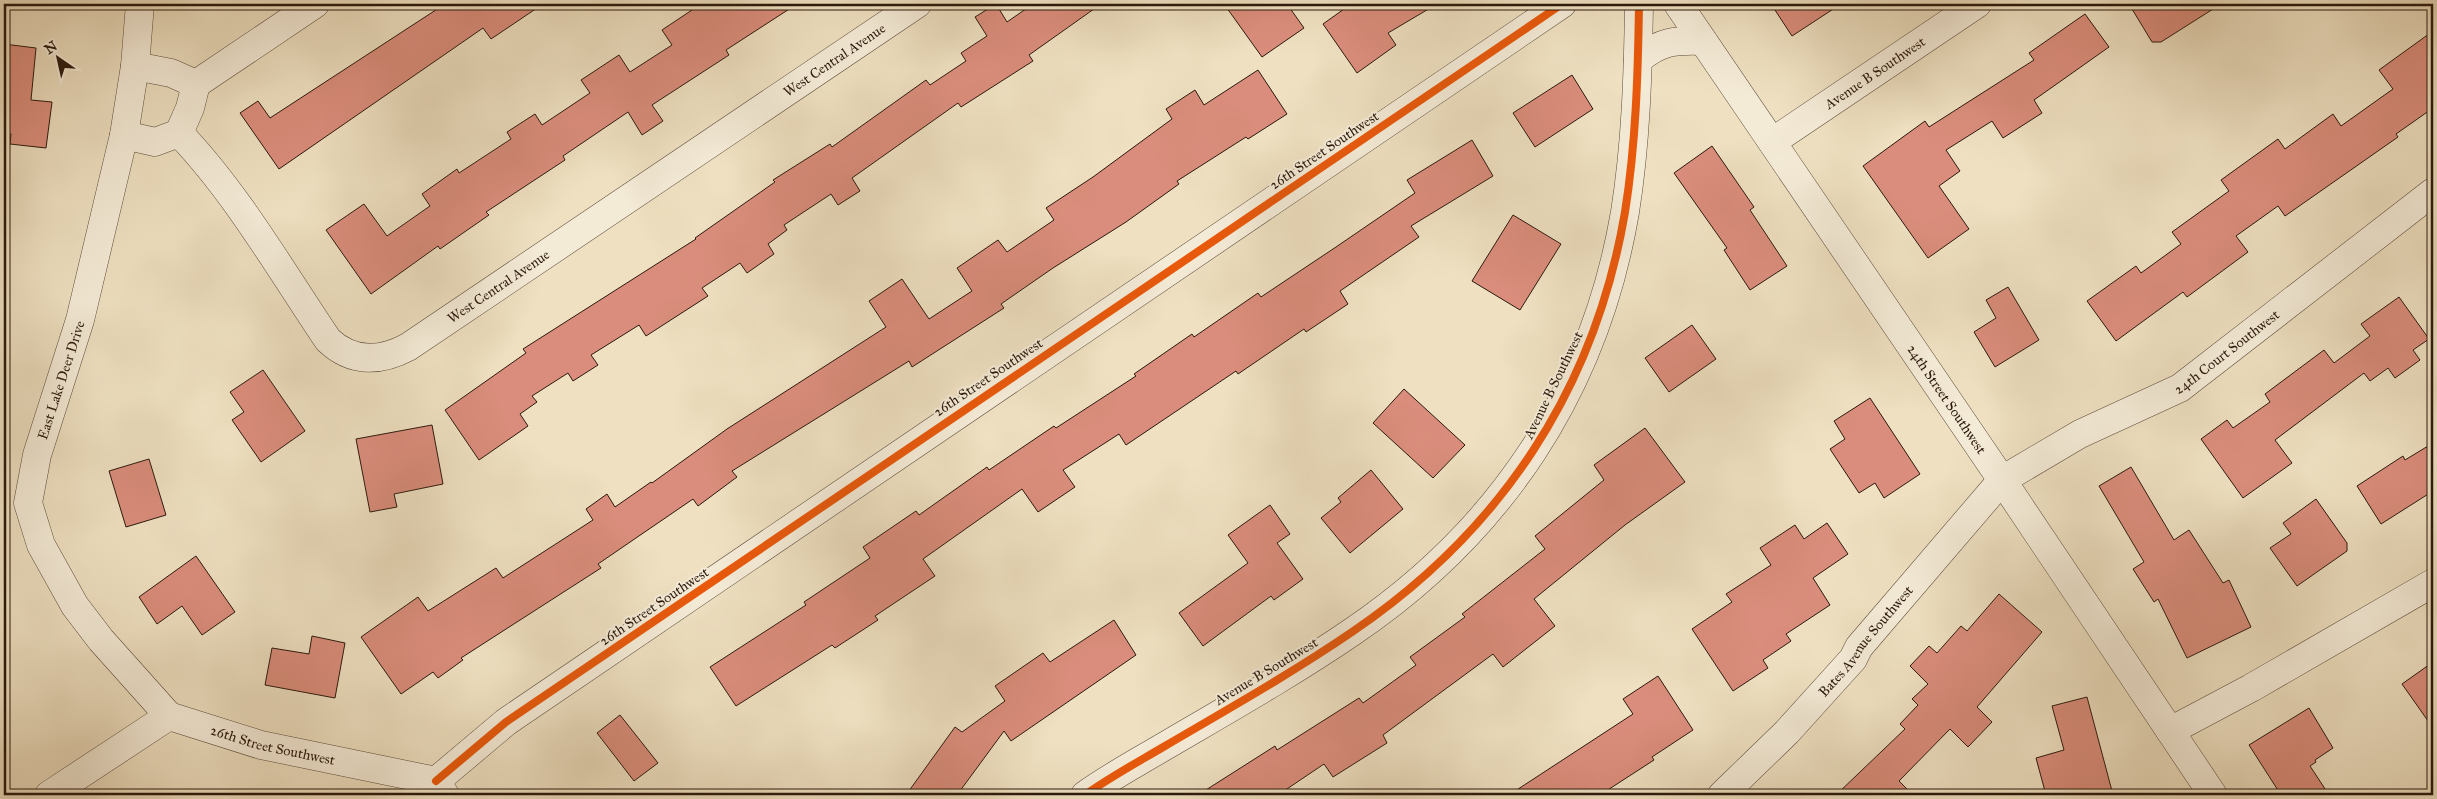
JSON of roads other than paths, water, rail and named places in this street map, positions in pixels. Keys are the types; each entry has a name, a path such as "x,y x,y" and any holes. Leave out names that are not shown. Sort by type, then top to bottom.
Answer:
{"street":[{"name":"East Lake Deer Drive","path":"140,4 135,66 124,135 80,320 37,455 28,503 42,545 75,606 100,640 169,716"},
{"path":"124,135 155,142 179,134 190,108 196,84 315,4"},
{"name":"West Central Avenue","path":"179,134 200,155 227,192 328,340 336,347 367,360 391,356 416,342 916,4"},
{"name":"26th Street Southwest","path":"169,716 261,744 440,788 514,716 1562,4"},
{"name":"Avenue B Southwest","path":"1085,795 1353,631 1407,592 1440,563 1500,499 1540,442 1585,354 1602,309 1624,214 1632,158 1638,60 1639,4"},
{"name":"24th Street Southwest","path":"1678,4 2002,480 2212,795"},
{"name":"Avenue B Southwest","path":"1772,142 1977,4"},
{"path":"1638,60 1648,52 1676,40 1703,41"},
{"path":"135,66 170,73 196,84"},
{"name":"24th Court Southwest","path":"2002,480 2080,434 2180,388 2433,192"},
{"name":"Bates Avenue Southwest","path":"1722,795 1787,732 1852,659 1860,647 2002,480"},
{"path":"2170,731 2251,688 2433,583"},
{"path":"49,795 169,716"}]}
